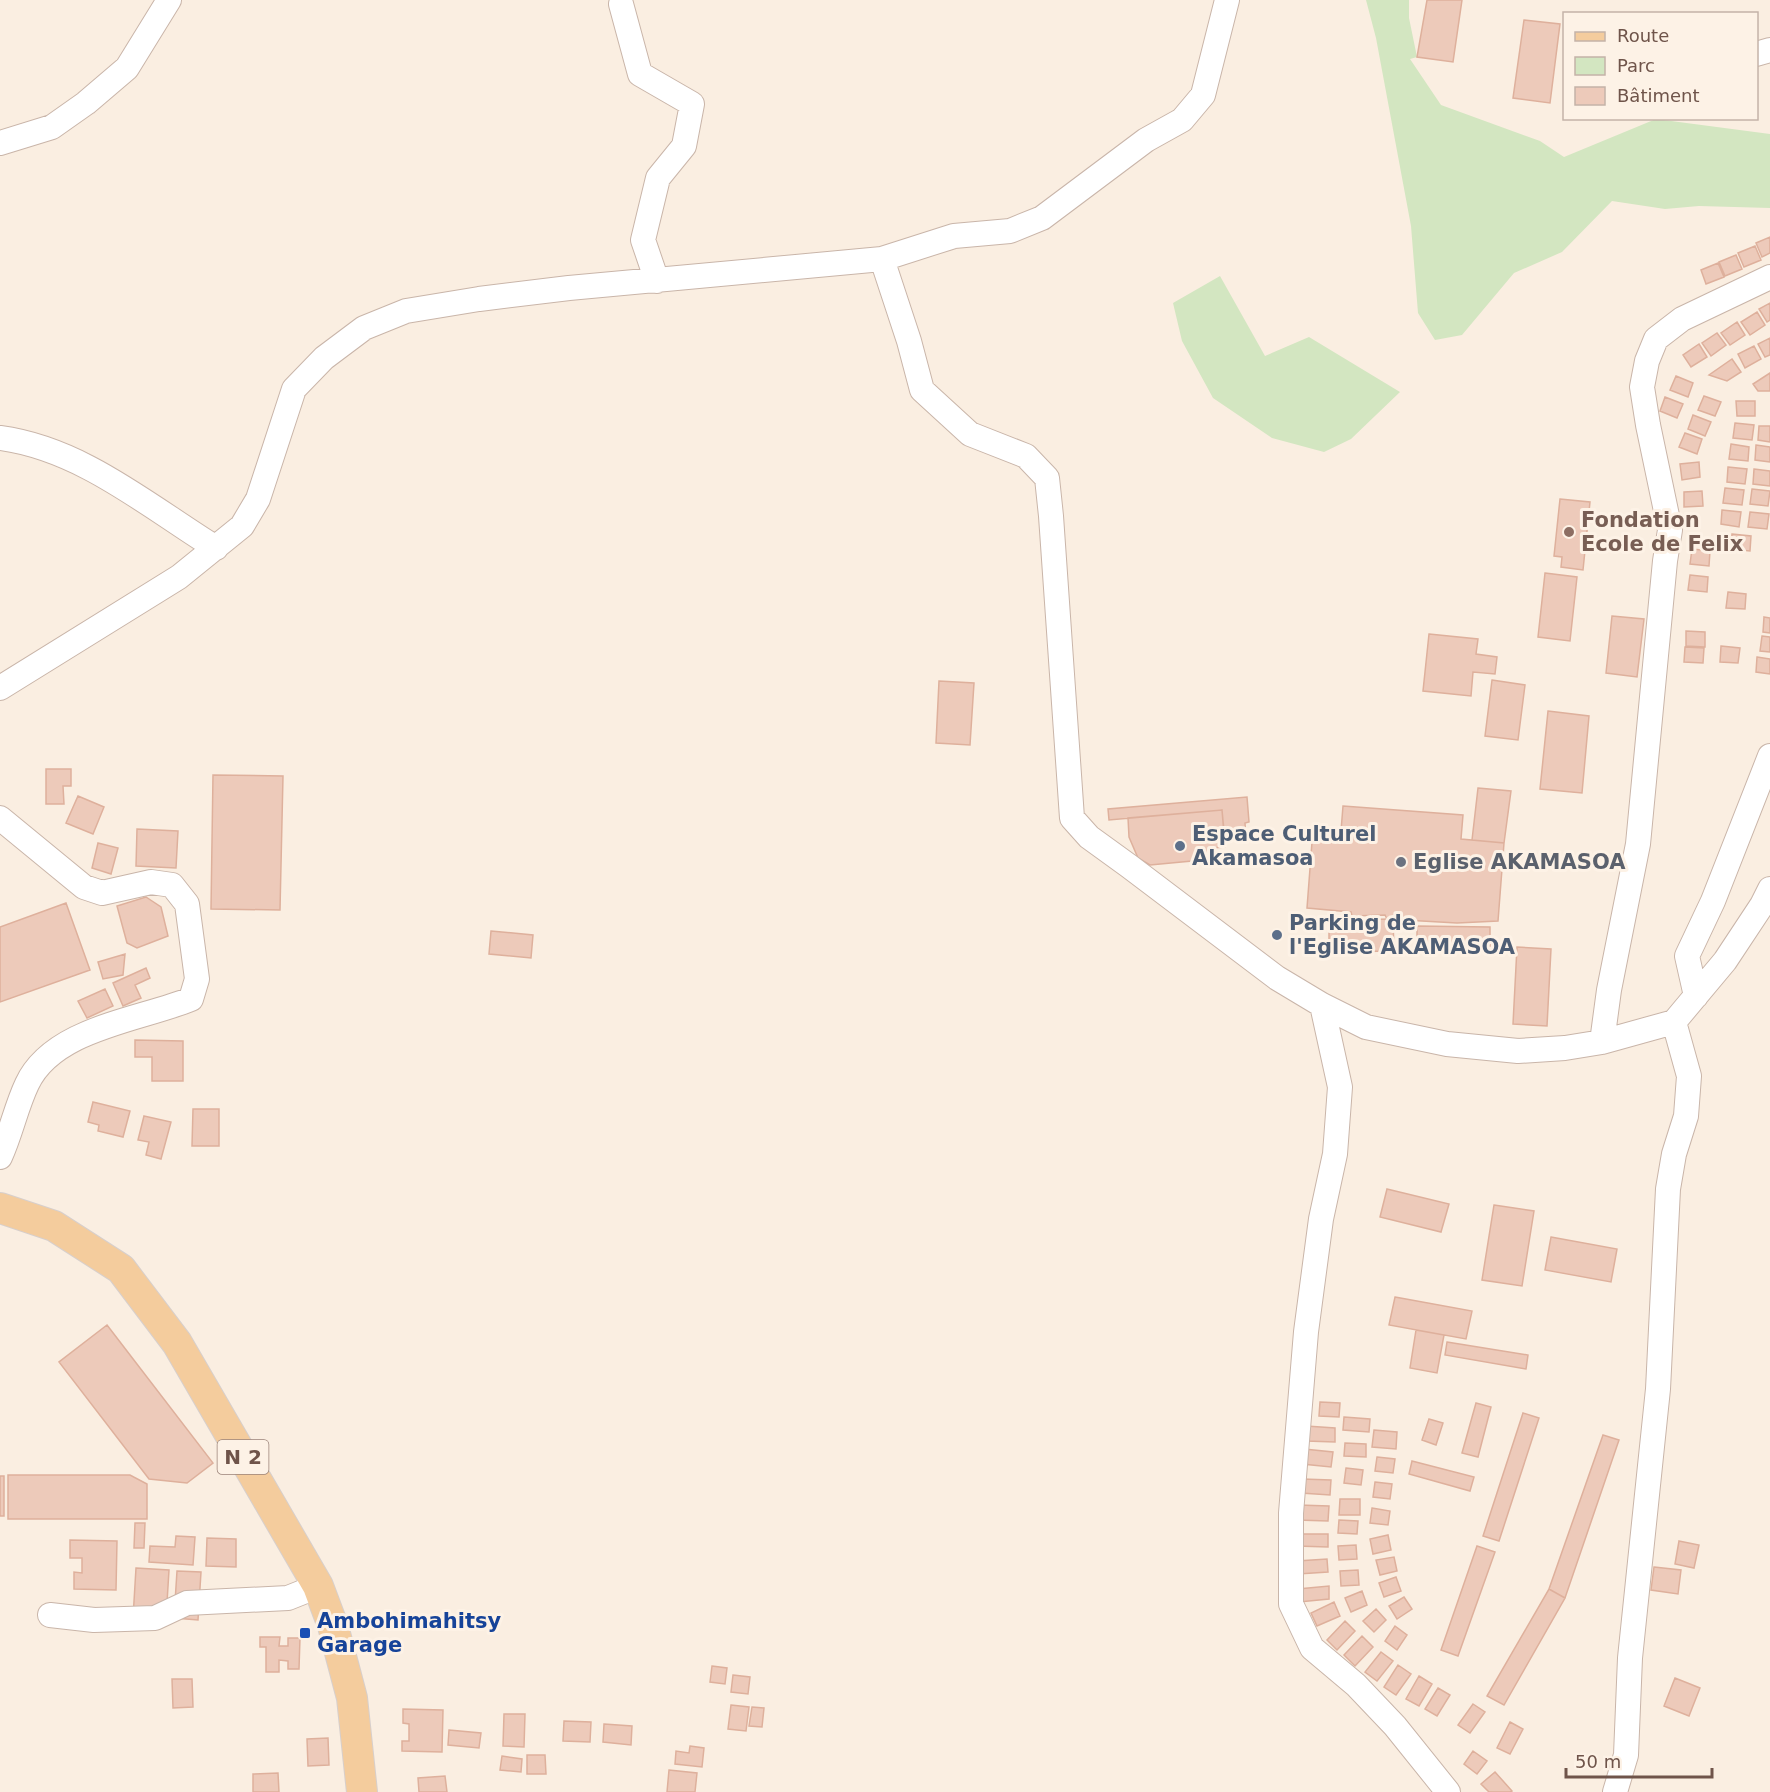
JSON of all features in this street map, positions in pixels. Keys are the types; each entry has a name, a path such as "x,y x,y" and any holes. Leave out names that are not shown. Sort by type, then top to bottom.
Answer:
{"main road":[{"name":"N 2","path":"0,1208 54,1226 121,1269 177,1343 318,1586 333,1626 351,1698 362,1792"}],"street":[{"path":"0,143 52,127 86,103 127,68 168,0"},
{"path":"0,688 179,577 242,526 258,498 294,389 324,358 364,328 406,311 479,299 569,288 882,259 954,236 1010,231 1042,218 1146,140 1182,120 1203,95 1227,0"},
{"path":"621,4 640,74 692,104 684,146 658,178 643,240 657,281"},
{"path":"882,259 909,341 922,390 970,434 1026,456 1047,478 1072,818 1089,837 1277,978 1322,1005 1366,1027 1447,1044 1518,1052 1602,1042 1674,1022 1725,961 1770,889"},
{"path":"1602,1042 1609,990 1638,844 1670,530 1642,387 1647,361 1656,339 1682,319 1770,277"},
{"path":"0,438 48,449 77,462 133,493 216,548"},
{"path":"1696,996 1687,956 1713,901 1770,756"},
{"path":"0,818 84,887 102,893 151,882 172,885 187,904 197,979 191,999 87,1033 50,1055 28,1082 0,1157"},
{"path":"1322,1005 1340,1087 1335,1154 1321,1219 1306,1332 1291,1514 1291,1604 1312,1648 1356,1685 1395,1726 1448,1792"},
{"path":"1616,1792 1626,1755 1630,1658 1658,1389 1668,1189 1674,1154 1686,1116 1689,1076 1674,1022"},
{"path":"50,1615 94,1620 155,1618 187,1603 288,1598 318,1586"}],"green space":[{"path":"1366,0 1409,0 1409,18 1417,57 1410,59 1441,105 1540,141 1564,157 1654,120 1770,134 1770,208 1699,206 1665,209 1612,201 1562,252 1514,273 1462,335 1435,340 1418,313 1411,226 1376,38"},
{"path":"1220,276 1265,356 1309,337 1400,392 1351,439 1324,452 1272,438 1213,398 1182,341 1173,303"}],"building":[{"path":"1427,0 1462,0 1453,62 1417,57"},
{"path":"1524,20 1560,24 1550,103 1513,98"},
{"path":"1770,237 1770,253 1762,257 1756,243"},
{"path":"1755,246 1761,260 1744,267 1738,253"},
{"path":"1736,255 1742,269 1725,276 1719,262"},
{"path":"1718,263 1724,277 1706,284 1701,270"},
{"path":"1770,303 1770,320 1767,322 1759,309"},
{"path":"1757,312 1765,325 1750,335 1741,322"},
{"path":"1737,322 1745,335 1730,345 1721,333"},
{"path":"1717,333 1726,345 1711,356 1702,343"},
{"path":"1770,338 1770,355 1765,357 1758,344"},
{"path":"1699,344 1707,357 1691,367 1683,355"},
{"path":"1754,346 1761,359 1745,368 1738,354"},
{"path":"1732,359 1741,372 1727,381 1709,375"},
{"path":"1770,373 1770,391 1758,391 1753,384"},
{"path":"1676,376 1693,383 1688,397 1670,390"},
{"path":"1704,396 1721,402 1715,416 1698,410"},
{"path":"1665,397 1683,404 1677,418 1660,411"},
{"path":"1736,401 1755,401 1755,416 1737,416"},
{"path":"1693,415 1711,422 1705,436 1688,429"},
{"path":"1735,423 1754,425 1752,440 1733,438"},
{"path":"1759,426 1770,426 1770,442 1758,440"},
{"path":"1685,433 1702,439 1697,454 1679,447"},
{"path":"1731,444 1749,447 1748,461 1729,459"},
{"path":"1756,445 1770,447 1770,462 1755,460"},
{"path":"1699,462 1700,477 1682,480 1680,464"},
{"path":"1728,467 1747,469 1745,484 1727,482"},
{"path":"1754,469 1770,471 1770,486 1753,484"},
{"path":"1725,488 1744,490 1742,505 1723,503"},
{"path":"1752,489 1770,491 1768,506 1750,504"},
{"path":"1702,491 1703,506 1684,507 1684,492"},
{"path":"1560,499 1590,502 1583,570 1561,567 1562,557 1554,556"},
{"path":"1722,510 1741,512 1739,527 1721,524"},
{"path":"1750,512 1769,514 1767,529 1748,527"},
{"path":"1732,534 1751,536 1750,551 1731,549"},
{"path":"1692,549 1710,551 1709,566 1690,564"},
{"path":"1545,573 1577,577 1570,641 1538,637"},
{"path":"1690,575 1708,577 1707,592 1688,590"},
{"path":"1728,592 1746,594 1745,609 1726,608"},
{"path":"1612,616 1644,619 1637,677 1606,673"},
{"path":"1764,617 1770,618 1770,633 1763,632"},
{"path":"1686,631 1705,632 1705,647 1686,646"},
{"path":"1429,634 1478,639 1476,654 1497,657 1495,674 1473,672 1471,696 1423,691"},
{"path":"1762,636 1770,637 1770,652 1760,651"},
{"path":"1721,646 1740,648 1738,663 1720,662"},
{"path":"1685,647 1704,648 1703,663 1684,662"},
{"path":"1757,657 1770,659 1770,674 1756,672"},
{"path":"1492,680 1525,685 1518,740 1485,736"},
{"path":"939,681 974,683 970,745 936,743"},
{"path":"1548,711 1589,716 1582,793 1540,789"},
{"path":"46,769 71,769 71,786 63,786 64,804 46,804"},
{"path":"213,775 283,776 280,910 211,909"},
{"path":"1478,788 1511,791 1504,843 1472,840"},
{"path":"78,796 104,807 93,834 66,823"},
{"path":"1247,797 1249,822 1245,823 1246,839 1225,841 1222,810 1109,820 1108,809"},
{"path":"1343,806 1463,815 1461,839 1504,843 1498,921 1457,923 1387,919 1385,915 1352,916 1351,912 1307,908 1313,829 1341,831"},
{"path":"1222,810 1225,847 1212,848 1213,859 1150,865 1138,858 1129,837 1128,818"},
{"path":"137,829 178,831 176,868 136,866"},
{"path":"98,843 118,848 111,874 92,868"},
{"path":"146,897 161,907 168,936 137,948 127,943 117,906"},
{"path":"66,903 90,970 0,1002 0,927"},
{"path":"1393,919 1394,951 1329,952 1329,920"},
{"path":"1417,926 1490,927 1490,946 1417,946"},
{"path":"491,931 533,935 531,958 489,954"},
{"path":"1517,947 1551,949 1547,1026 1513,1024"},
{"path":"125,954 123,975 103,979 98,962"},
{"path":"146,968 150,978 135,985 141,998 123,1006 113,983"},
{"path":"105,989 113,1006 87,1018 78,1001"},
{"path":"135,1040 183,1041 183,1081 152,1081 152,1057 135,1057"},
{"path":"93,1102 130,1111 123,1137 98,1131 99,1125 88,1122"},
{"path":"193,1109 219,1109 219,1146 192,1146"},
{"path":"144,1116 171,1122 161,1159 146,1155 149,1142 138,1140"},
{"path":"1387,1189 1449,1204 1441,1232 1380,1217"},
{"path":"1494,1205 1534,1211 1522,1286 1482,1280"},
{"path":"1551,1237 1617,1249 1611,1282 1545,1270"},
{"path":"1395,1297 1472,1311 1466,1339 1389,1325"},
{"path":"107,1325 213,1463 187,1483 149,1479 59,1362"},
{"path":"1416,1330 1444,1335 1437,1373 1410,1368"},
{"path":"1447,1342 1528,1355 1526,1369 1445,1355"},
{"path":"1320,1402 1340,1403 1339,1417 1319,1416"},
{"path":"1476,1403 1491,1407 1478,1457 1462,1453"},
{"path":"1523,1413 1539,1418 1499,1541 1483,1536"},
{"path":"1344,1417 1370,1419 1369,1432 1343,1430"},
{"path":"1429,1419 1443,1423 1436,1445 1422,1440"},
{"path":"1306,1426 1335,1428 1335,1442 1306,1441"},
{"path":"1374,1430 1397,1432 1396,1449 1372,1447"},
{"path":"1603,1435 1619,1440 1565,1598 1549,1589"},
{"path":"1345,1443 1366,1444 1366,1457 1344,1456"},
{"path":"1304,1449 1333,1452 1331,1467 1302,1464"},
{"path":"1377,1457 1395,1459 1393,1473 1375,1471"},
{"path":"1412,1461 1474,1477 1470,1491 1409,1474"},
{"path":"1346,1468 1363,1470 1361,1485 1344,1483"},
{"path":"8,1475 130,1475 147,1484 147,1519 8,1519"},
{"path":"0,1476 4,1476 4,1516 0,1516"},
{"path":"1302,1479 1331,1480 1330,1495 1301,1493"},
{"path":"1375,1482 1392,1484 1390,1499 1373,1497"},
{"path":"1340,1499 1360,1499 1360,1515 1339,1515"},
{"path":"1298,1505 1329,1506 1328,1521 1297,1520"},
{"path":"1372,1508 1390,1511 1388,1525 1370,1523"},
{"path":"1339,1520 1358,1521 1357,1534 1338,1533"},
{"path":"135,1523 145,1523 144,1548 134,1548"},
{"path":"1296,1534 1328,1534 1328,1547 1296,1546"},
{"path":"1388,1535 1391,1550 1373,1554 1370,1539"},
{"path":"176,1536 195,1537 193,1565 149,1562 150,1546 175,1547"},
{"path":"207,1538 236,1539 236,1567 206,1566"},
{"path":"70,1540 117,1541 116,1590 74,1589 74,1572 82,1573 82,1558 70,1558"},
{"path":"1679,1541 1699,1545 1694,1568 1675,1564"},
{"path":"1356,1545 1357,1559 1339,1560 1338,1546"},
{"path":"1477,1546 1495,1552 1458,1656 1441,1650"},
{"path":"1394,1557 1397,1571 1380,1575 1376,1560"},
{"path":"1327,1559 1328,1572 1298,1574 1297,1561"},
{"path":"1654,1567 1681,1570 1678,1594 1651,1590"},
{"path":"136,1568 169,1570 166,1619 133,1618"},
{"path":"1358,1570 1359,1585 1341,1586 1340,1571"},
{"path":"177,1571 201,1572 198,1620 174,1618"},
{"path":"1396,1577 1401,1591 1384,1597 1379,1583"},
{"path":"1329,1586 1329,1599 1299,1602 1298,1589"},
{"path":"1549,1589 1565,1598 1504,1705 1487,1696"},
{"path":"1362,1591 1367,1605 1351,1612 1345,1598"},
{"path":"1404,1597 1412,1609 1397,1619 1389,1606"},
{"path":"1334,1602 1340,1616 1317,1626 1311,1613"},
{"path":"1376,1609 1386,1620 1374,1632 1363,1621"},
{"path":"1345,1621 1355,1631 1337,1650 1327,1640"},
{"path":"1395,1626 1407,1635 1397,1650 1385,1641"},
{"path":"1362,1636 1373,1647 1355,1666 1344,1655"},
{"path":"260,1637 280,1637 279,1646 288,1646 288,1638 300,1638 299,1669 288,1669 288,1661 279,1660 279,1672 266,1672 266,1647 260,1647"},
{"path":"1381,1652 1393,1661 1377,1681 1365,1672"},
{"path":"1398,1665 1411,1674 1396,1695 1384,1687"},
{"path":"712,1666 727,1668 725,1684 710,1682"},
{"path":"733,1675 750,1677 748,1694 731,1692"},
{"path":"1419,1676 1432,1684 1419,1706 1406,1699"},
{"path":"1675,1678 1700,1688 1689,1716 1664,1706"},
{"path":"172,1679 192,1679 193,1707 173,1708"},
{"path":"1438,1688 1450,1695 1437,1716 1425,1709"},
{"path":"1473,1704 1485,1712 1470,1733 1458,1725"},
{"path":"731,1705 749,1707 746,1731 728,1729"},
{"path":"752,1707 764,1708 762,1727 749,1726"},
{"path":"403,1709 443,1710 442,1752 402,1751 402,1741 409,1741 409,1724 403,1723"},
{"path":"504,1714 525,1714 524,1747 503,1746"},
{"path":"564,1721 591,1722 590,1742 563,1741"},
{"path":"1510,1722 1523,1729 1510,1754 1497,1748"},
{"path":"604,1724 632,1726 631,1745 603,1742"},
{"path":"449,1730 481,1733 479,1748 448,1745"},
{"path":"328,1738 329,1765 308,1766 307,1739"},
{"path":"690,1746 704,1748 702,1767 675,1764 676,1751 689,1753"},
{"path":"1473,1751 1487,1761 1477,1774 1464,1764"},
{"path":"527,1755 545,1755 546,1774 527,1774"},
{"path":"502,1756 522,1759 521,1772 500,1770"},
{"path":"669,1770 697,1773 695,1792 667,1792"},
{"path":"1495,1772 1512,1791 1489,1792 1481,1784"},
{"path":"278,1773 279,1792 253,1792 253,1774"},
{"path":"445,1776 447,1792 419,1792 418,1778"}],"place":[{"name":"Fondation Ecole de Felix","path":"1569,532"},
{"name":"Espace Culturel Akamasoa","path":"1180,846"},
{"name":"Eglise AKAMASOA","path":"1401,862"},
{"name":"Parking de l'Eglise AKAMASOA","path":"1277,935"},
{"name":"Ambohimahitsy Garage","path":"305,1633"}]}
